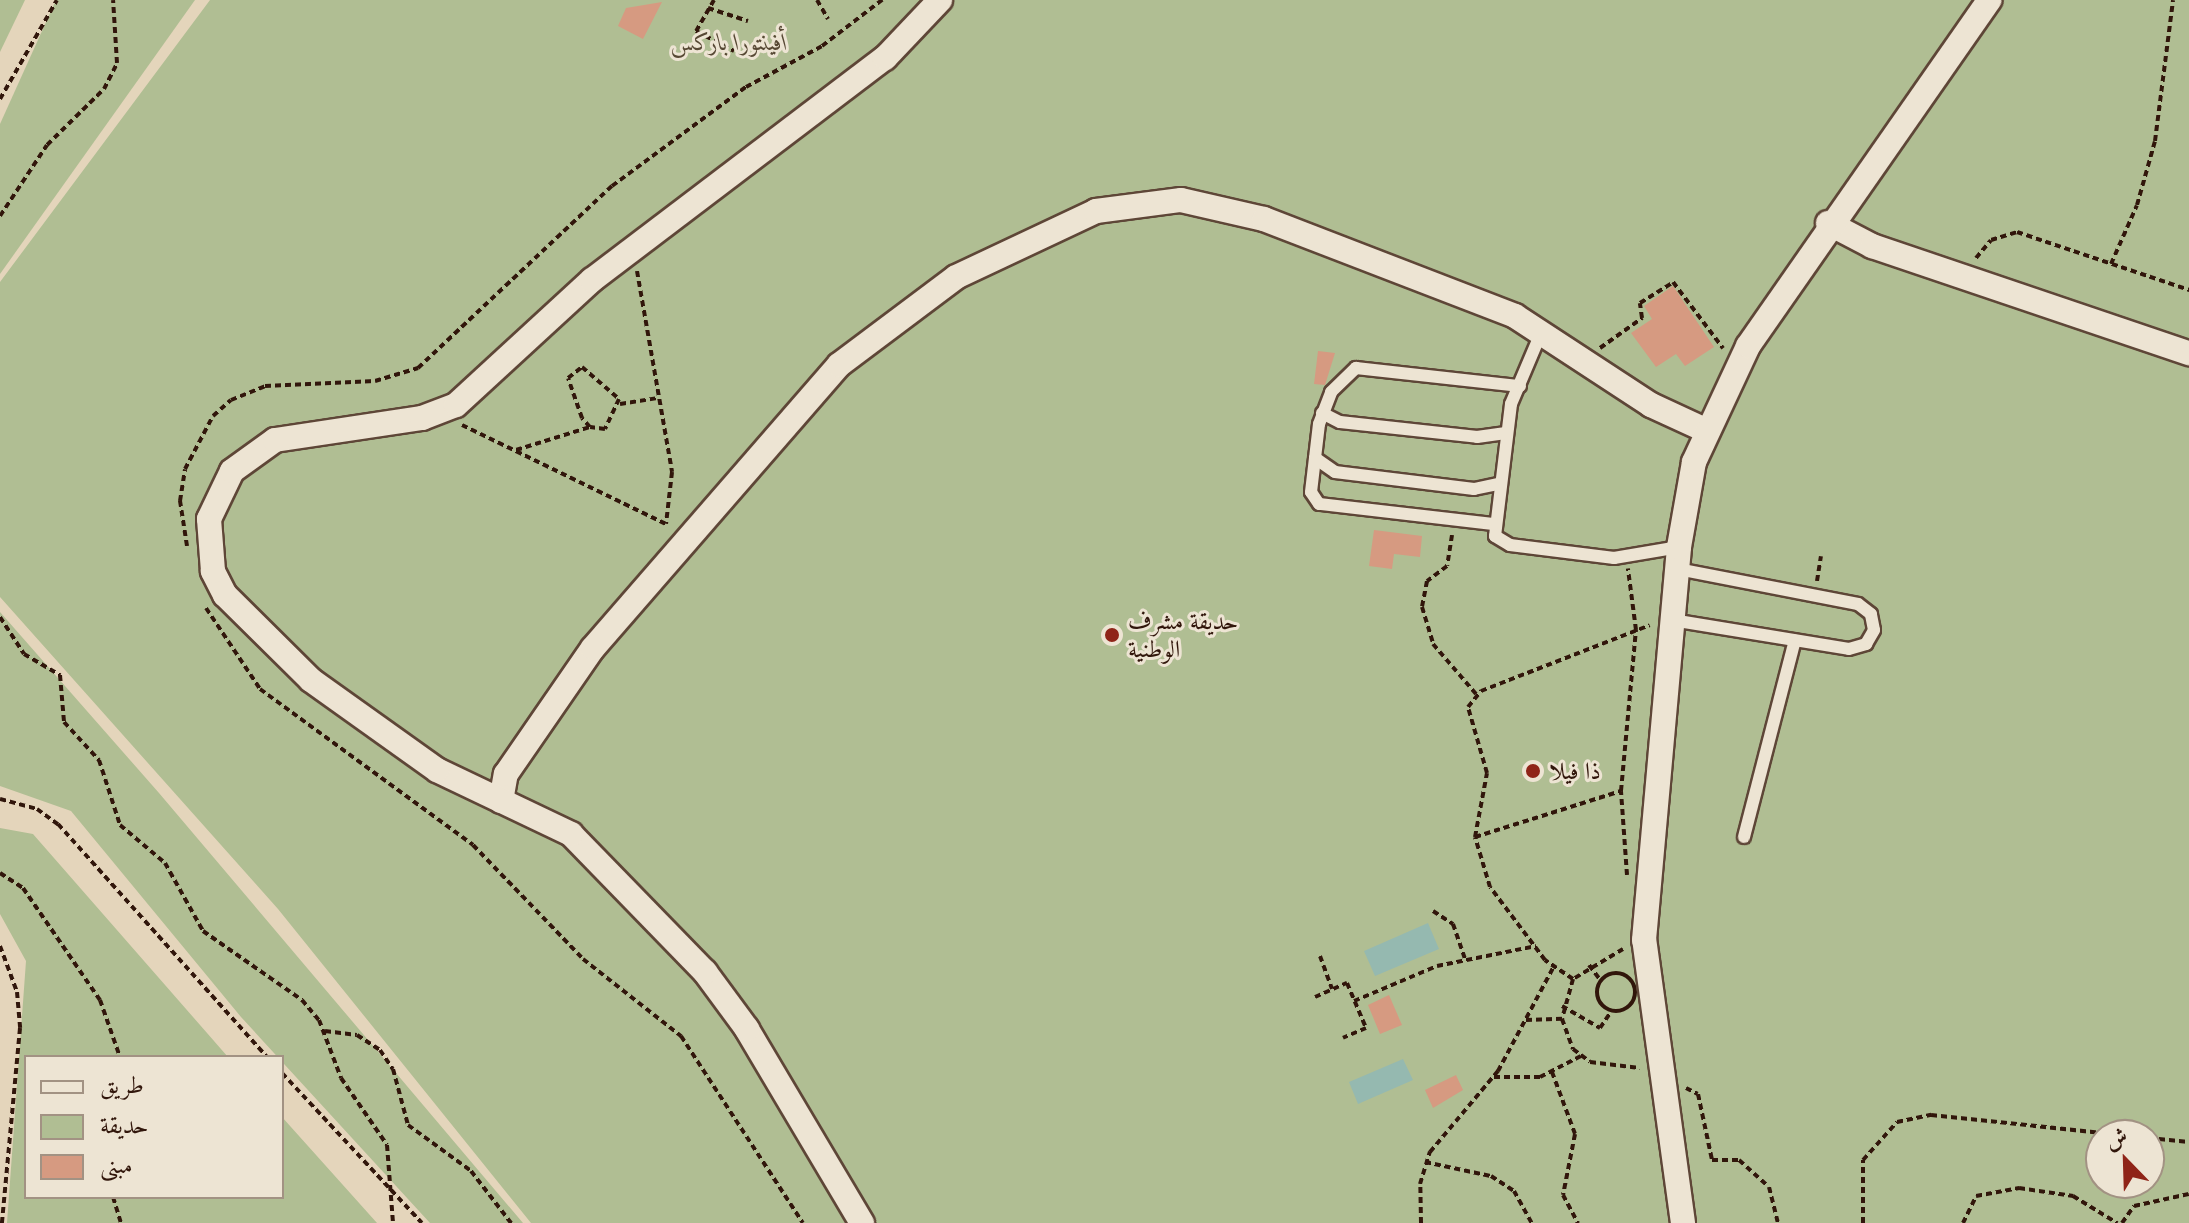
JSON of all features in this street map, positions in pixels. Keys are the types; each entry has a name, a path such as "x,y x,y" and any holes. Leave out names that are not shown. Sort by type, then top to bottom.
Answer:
{"street":[{"path":"862,1223 747,1029 705,972 584,845 404,750 311,680 225,595 208,545 218,493 251,453 299,434 438,414 471,393 569,299 885,58 940,0"},
{"path":"1683,1223 1657,1066 1632,942 1678,558 1705,430 1736,366 1828,223 1989,0"},
{"path":"501,801 506,774 574,673 804,400 876,333 1000,253 1124,204 1181,200 1237,209 1542,329 1651,405 1705,430"},
{"path":"1828,223 1962,276 2189,353"}],"lane":[{"path":"1542,329 1506,433 1493,524 1504,543 1627,558 1678,558 1865,607 1874,621 1871,638 1849,649 1672,620"},
{"path":"1493,524 1319,504 1311,492 1322,413 1344,376 1363,367 1520,386"},
{"path":"1322,413 1340,422 1477,437 1506,433"},
{"path":"1315,458 1335,472 1474,489 1498,484"},
{"path":"1744,837 1795,640"}],"path":[{"path":"0,99 57,0"},
{"path":"0,216 47,145 104,89 117,63 113,0"},
{"path":"714,0 696,31 734,51"},
{"path":"817,0 828,19"},
{"path":"189,553 180,501 185,469 213,416 231,400 265,386 375,381 418,368 612,186 746,87 822,46 882,0"},
{"path":"2111,264 2137,205 2155,141 2173,0"},
{"path":"708,8 748,21"},
{"path":"1962,276 1991,240 2007,233 2189,290"},
{"path":"633,249 673,485 666,524"},
{"path":"1586,359 1642,318 1640,303 1673,282 1736,366"},
{"path":"590,427 569,380 571,371 591,368 620,404"},
{"path":"620,404 659,398"},
{"path":"516,450 590,427 610,427 620,404"},
{"path":"438,414 689,536"},
{"path":"1454,520 1447,566 1427,581 1422,607 1433,644 1476,694"},
{"path":"1814,596 1821,556"},
{"path":"1627,558 1636,630 1621,791 1627,890"},
{"path":"202,598 233,658 267,696 473,845 583,959 681,1036 803,1223"},
{"path":"0,617 24,654 60,675 64,722 99,760 120,825 165,863 203,931 302,1000 325,1031 341,1078 387,1145 393,1223"},
{"path":"1573,979 1553,968 1493,894 1475,837 1487,773 1468,713 1476,694 1636,630 1672,620"},
{"path":"1475,837 1621,791"},
{"path":"0,799 37,809 58,824 265,1055"},
{"path":"0,873 23,888 100,1000 119,1055"},
{"path":"1433,911 1453,924 1466,961"},
{"path":"1632,942 1589,965 1573,979 1562,1006 1562,1019 1581,1056 1609,1069 1657,1066"},
{"path":"0,946 17,992 20,1028 2,1223"},
{"path":"1354,1001 1437,966 1536,946"},
{"path":"1320,956 1332,989"},
{"path":"1589,965 1601,981"},
{"path":"1421,1223 1425,1162 1494,1077 1553,968"},
{"path":"1562,1006 1600,1028 1612,1010 1626,1008 1635,989 1620,974 1601,981"},
{"path":"1601,981 1597,995 1612,1010"},
{"path":"1315,997 1347,983 1366,1028 1343,1038"},
{"path":"1526,1020 1562,1019"},
{"path":"325,1031 357,1035 380,1050 393,1069 408,1125 471,1171 511,1223"},
{"path":"1494,1077 1552,1072 1581,1056"},
{"path":"1552,1072 1575,1134 1563,1195 1578,1223"},
{"path":"284,1075 422,1223"},
{"path":"1661,1094 1697,1091 1712,1160 1739,1160 1769,1187 1778,1223"},
{"path":"1863,1223 1863,1160 1883,1132 1905,1119 1931,1115 2085,1131"},
{"path":"2165,1140 2189,1142"},
{"path":"1425,1162 1491,1176 1514,1191 1532,1223"},
{"path":"1963,1223 1976,1196 2019,1188 2073,1196 2120,1223 2134,1206 2189,1194"},
{"path":"114,1199 121,1223"}],"green space":[{"path":"0,0 25,0 0,52"},
{"path":"56,0 195,0 0,274 0,124"},
{"name":"حديقة مشرف الوطنية","path":"210,0 2189,0 2189,1223 531,1223 278,909 0,597 0,282"},
{"path":"0,612 159,793 523,1223 430,1223 284,1064 284,1055 276,1055 241,1017 71,811 0,786"},
{"path":"0,828 33,834 226,1055 24,1055 24,1199 284,1199 284,1119 377,1223 7,1223 26,961 0,914"}],"water":[{"path":"1428,923 1439,949 1375,976 1364,951"},
{"path":"1403,1059 1413,1080 1358,1104 1349,1082"}],"building":[{"path":"662,2 643,39 618,26 626,8"},
{"path":"1673,286 1714,347 1685,366 1676,354 1656,367 1631,333 1652,319 1644,306"},
{"path":"1318,351 1335,353 1325,385 1314,384"},
{"path":"1374,530 1422,536 1420,557 1394,554 1392,569 1369,566"},
{"path":"1389,995 1402,1025 1380,1034 1368,1005"},
{"path":"1456,1075 1463,1090 1433,1108 1425,1090"}],"place":[{"name":"حديقة مشرف الوطنية","path":"1112,635"},
{"name":"ذا فيلا","path":"1533,771"}],"park label":[{"name":"أفينتورا باركس","path":"729,42"}]}
